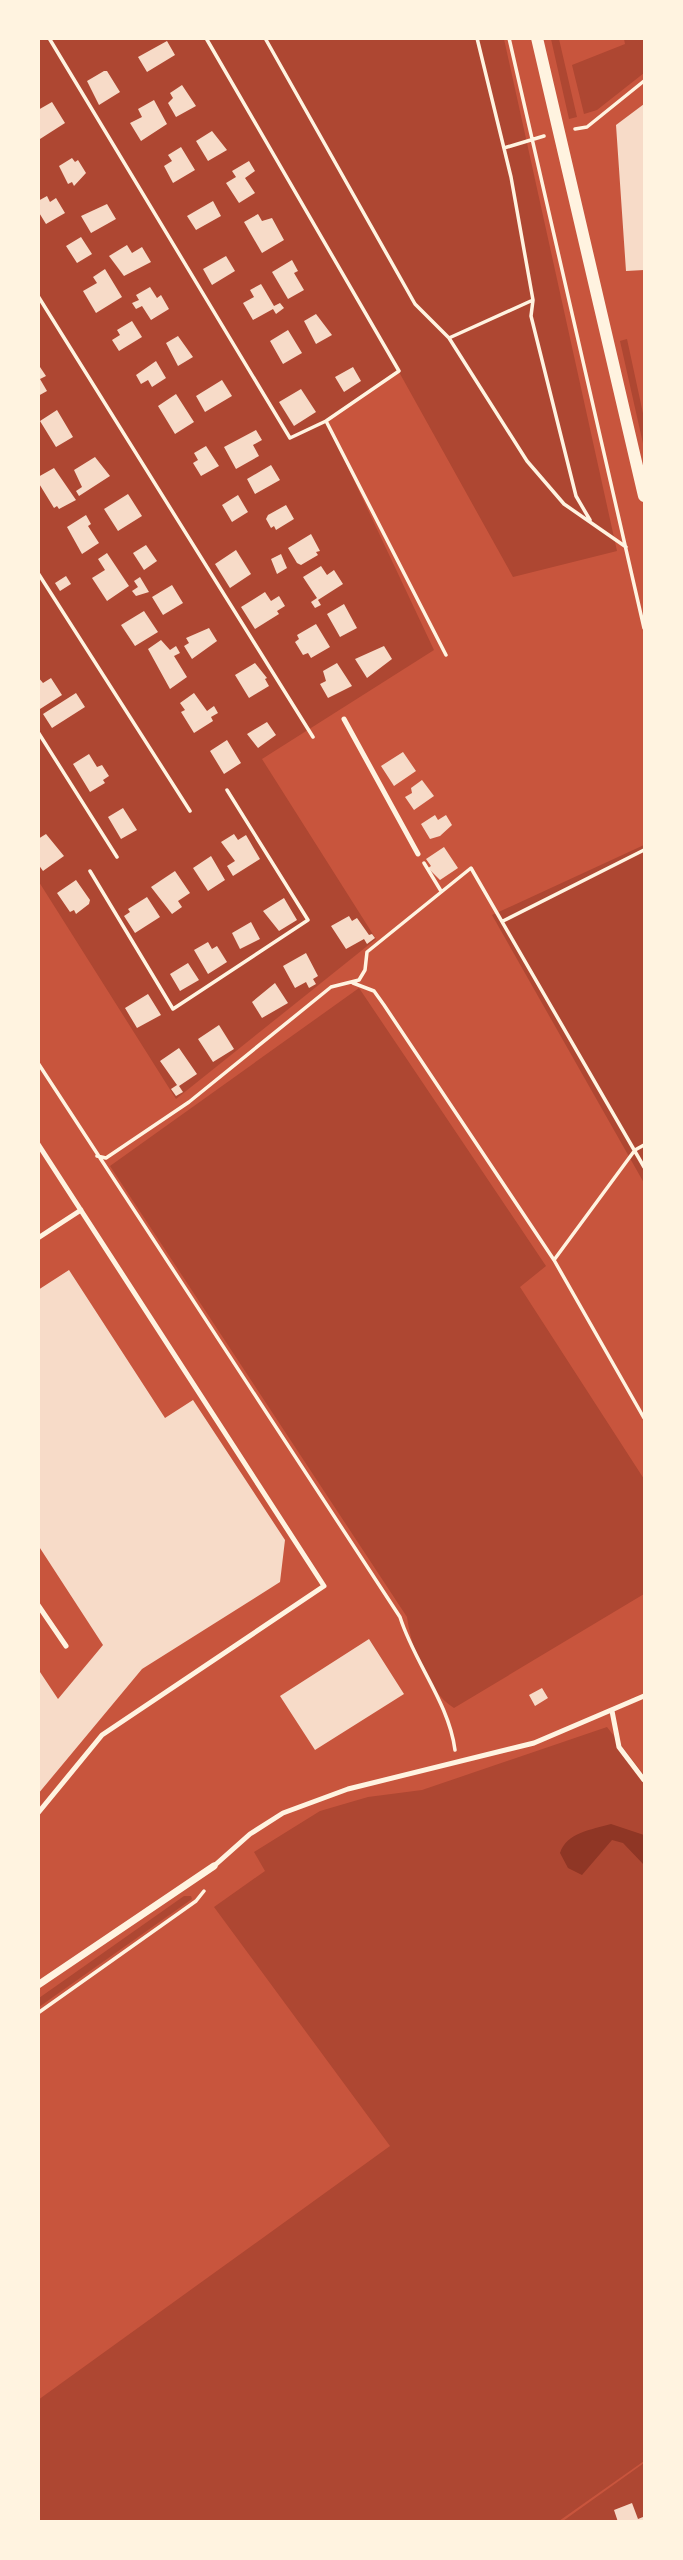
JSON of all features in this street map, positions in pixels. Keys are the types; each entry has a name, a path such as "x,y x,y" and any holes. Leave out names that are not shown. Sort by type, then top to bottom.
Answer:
{"street":[{"path":"537,38 645,496"},
{"path":"38,1985 214,1866"}],"lane":[{"path":"344,719 418,854"},
{"path":"38,1144 324,1586 102,1735 38,1813"},
{"path":"38,1238 81,1210"},
{"path":"38,1605 66,1646"},
{"path":"214,1866 250,1834 283,1813 348,1789 534,1743 645,1696"},
{"path":"612,1711 619,1747 645,1780"}],"path":[{"path":"49,38 289,438 326,421 398,371 206,38"},
{"path":"265,38 415,304 449,338 527,461 564,504 626,547"},
{"path":"477,38 504,148 533,300 531,316 576,496 592,524"},
{"path":"509,38 645,628"},
{"path":"504,148 531,138 587,127 645,81"},
{"path":"38,296 313,737"},
{"path":"449,338 533,300"},
{"path":"326,421 446,654"},
{"path":"38,573 190,811"},
{"path":"38,732 117,857"},
{"path":"90,871 173,1009 308,920 227,790"},
{"path":"503,921 645,850"},
{"path":"418,854 440,891"},
{"path":"353,983 363,974 367,952 471,868 645,1167"},
{"path":"97,1156 106,1158 188,1102 331,987 353,983 374,991 554,1260 645,1418"},
{"path":"38,1063 400,1617 407,1642 453,1731 457,1762"},
{"path":"554,1260 635,1150 645,1145"},
{"path":"38,2013 197,1901 214,1866"}],"shaded area":[{"path":"39,39 504,39 617,551 513,577 399,372 326,421 434,650 262,759 376,939 176,1099 39,882"},
{"path":"551,39 559,39 577,117 569,119"},
{"path":"624,39 644,39 644,73 597,110 584,114 572,65 625,44"},
{"path":"627,339 644,418 644,448 620,341"},
{"path":"644,845 644,1183 492,915"},
{"path":"359,988 546,1266 520,1287 644,1479 644,1594 454,1708 428,1680 412,1641 407,1617 110,1166"},
{"path":"607,1727 644,1775 644,2461 559,2521 39,2521 38,2400 390,2146 214,1907 265,1871 254,1852 320,1811 368,1797 422,1790"},
{"path":"611,1824 644,1835 644,1865 623,1843 612,1840 582,1875 568,1868 560,1853 568,1840"},
{"path":"184,1896 191,1896 192,1899 39,2007 39,1998"},
{"path":"644,2463 644,2521 563,2521"}],"building":[{"path":"167,41 175,55 147,72 138,57"},
{"path":"107,71 120,92 99,105 87,81"},
{"path":"182,85 196,106 176,117 168,103 173,98 170,93"},
{"path":"154,100 167,124 141,141 130,123 142,117 138,109"},
{"path":"52,102 65,123 40,139 38,110"},
{"path":"644,104 644,270 626,271 616,125"},
{"path":"212,131 227,150 208,161 196,141"},
{"path":"181,147 195,170 173,183 164,166 172,161 168,155"},
{"path":"72,158 75,162 78,160 86,173 74,186 72,182 68,184 59,166"},
{"path":"249,161 255,171 245,178 255,193 239,203 226,183 236,177 232,171"},
{"path":"47,196 50,202 56,198 65,213 46,224 38,211 38,201"},
{"path":"213,201 221,216 196,230 187,216"},
{"path":"107,204 116,219 91,233 81,216"},
{"path":"258,214 262,221 272,218 284,240 262,253 244,222"},
{"path":"81,237 92,254 77,263 66,246"},
{"path":"127,245 132,253 142,247 151,262 124,276 109,256"},
{"path":"226,256 235,271 212,285 203,269"},
{"path":"292,260 298,271 294,273 304,290 288,299 272,272"},
{"path":"105,269 122,297 96,313 83,291 97,283 93,277"},
{"path":"261,284 274,306 280,303 284,308 276,314 273,309 253,320 243,303 254,297 250,290"},
{"path":"150,287 157,298 161,295 169,309 151,320 142,306 136,309 132,303 139,300 136,295"},
{"path":"316,314 332,335 316,344 304,321"},
{"path":"132,321 142,337 119,351 112,340 120,335 117,330"},
{"path":"288,330 302,353 283,364 270,341"},
{"path":"178,336 193,357 178,366 166,343"},
{"path":"156,361 166,378 152,387 148,380 141,384 136,375"},
{"path":"38,364 46,376 40,379 47,391 38,396"},
{"path":"353,367 361,381 344,392 335,377"},
{"path":"222,380 232,396 205,412 196,396"},
{"path":"301,389 316,412 294,426 279,402"},
{"path":"176,394 194,422 175,434 158,406"},
{"path":"57,410 73,437 56,447 40,421"},
{"path":"256,430 262,440 253,445 259,456 236,469 224,447"},
{"path":"206,446 219,466 201,476 193,463 198,460 194,453"},
{"path":"95,457 110,476 79,496 76,491 82,487 74,470"},
{"path":"271,465 280,480 255,494 247,479"},
{"path":"54,468 76,500 59,509 57,506 54,508 38,482 38,477"},
{"path":"128,494 142,516 118,531 104,509"},
{"path":"238,495 248,512 232,522 222,505"},
{"path":"286,505 294,519 276,530 274,526 271,528 266,519 268,515"},
{"path":"86,515 91,524 88,526 99,543 82,554 67,527"},
{"path":"311,534 320,551 301,565 288,548"},
{"path":"146,545 157,561 144,570 133,553"},
{"path":"236,550 251,574 230,588 215,564"},
{"path":"107,553 129,586 107,601 92,578 105,570 98,559"},
{"path":"281,554 287,568 277,574 271,559"},
{"path":"321,566 327,575 334,570 343,584 318,600 321,605 315,608 311,602 317,598 303,577"},
{"path":"66,576 71,584 60,591 55,583"},
{"path":"140,577 149,592 136,596 132,591 138,587 134,581"},
{"path":"172,585 183,603 163,615 152,597"},
{"path":"265,592 271,601 279,596 285,606 277,611 279,614 255,629 241,607"},
{"path":"344,604 357,628 340,637 327,614"},
{"path":"144,611 158,632 135,646 121,625"},
{"path":"316,624 330,647 311,658 308,653 303,655 295,642 299,639 297,635"},
{"path":"209,628 217,641 192,659 184,646 189,643 186,638"},
{"path":"161,640 170,650 176,646 180,653 174,656 187,677 170,689 148,649"},
{"path":"384,646 392,659 367,678 355,659"},
{"path":"255,663 267,678 265,679 269,686 249,698 235,675"},
{"path":"337,663 352,686 328,698 320,684 326,681 323,671"},
{"path":"38,677 43,683 51,678 62,695 40,709"},
{"path":"76,693 85,707 52,728 43,714"},
{"path":"194,693 207,711 214,706 218,713 211,717 213,721 194,733 181,712 185,710 180,703"},
{"path":"267,722 276,735 258,748 247,734"},
{"path":"227,740 241,763 224,774 210,751"},
{"path":"403,752 416,771 394,786 381,766"},
{"path":"89,754 97,767 102,765 109,776 103,780 105,783 90,792 73,764"},
{"path":"422,780 434,796 414,810 405,797 412,793 411,788"},
{"path":"123,808 137,830 121,839 108,817"},
{"path":"435,815 438,820 446,815 452,825 440,836 430,839 421,824"},
{"path":"46,834 64,856 43,871 38,864 38,839"},
{"path":"234,834 238,840 246,835 260,859 233,876 227,866 235,861 221,842"},
{"path":"444,847 458,868 440,880 428,868 431,866 426,859"},
{"path":"211,856 225,880 208,891 193,868"},
{"path":"175,871 190,893 178,901 182,907 172,914 151,887"},
{"path":"76,880 90,900 89,904 76,914 74,910 70,912 57,893"},
{"path":"147,897 160,917 135,933 124,916 130,912 128,909"},
{"path":"284,898 297,920 279,931 263,911"},
{"path":"349,916 352,921 357,918 369,935 372,934 375,938 367,944 364,939 346,949 331,926"},
{"path":"251,922 260,939 240,949 232,933"},
{"path":"208,942 212,949 217,946 227,962 208,974 194,950"},
{"path":"306,953 318,976 313,979 316,984 309,988 306,982 295,988 283,966"},
{"path":"188,963 199,980 180,991 170,974"},
{"path":"275,983 288,1003 262,1018 252,1002"},
{"path":"148,994 161,1015 137,1028 125,1008"},
{"path":"219,1025 234,1049 213,1062 198,1039"},
{"path":"179,1048 197,1074 179,1086 183,1092 176,1096 171,1089 177,1085 160,1061"},
{"path":"69,1270 165,1418 193,1400 285,1540 280,1582 142,1669 38,1794 38,1669 58,1699 103,1645 38,1545 38,1290"},
{"path":"369,1639 404,1694 315,1750 280,1696"},
{"path":"542,1688 548,1698 535,1706 529,1695"},
{"path":"632,2503 638,2519 643,2517 644,2522 618,2522 614,2510"}]}
